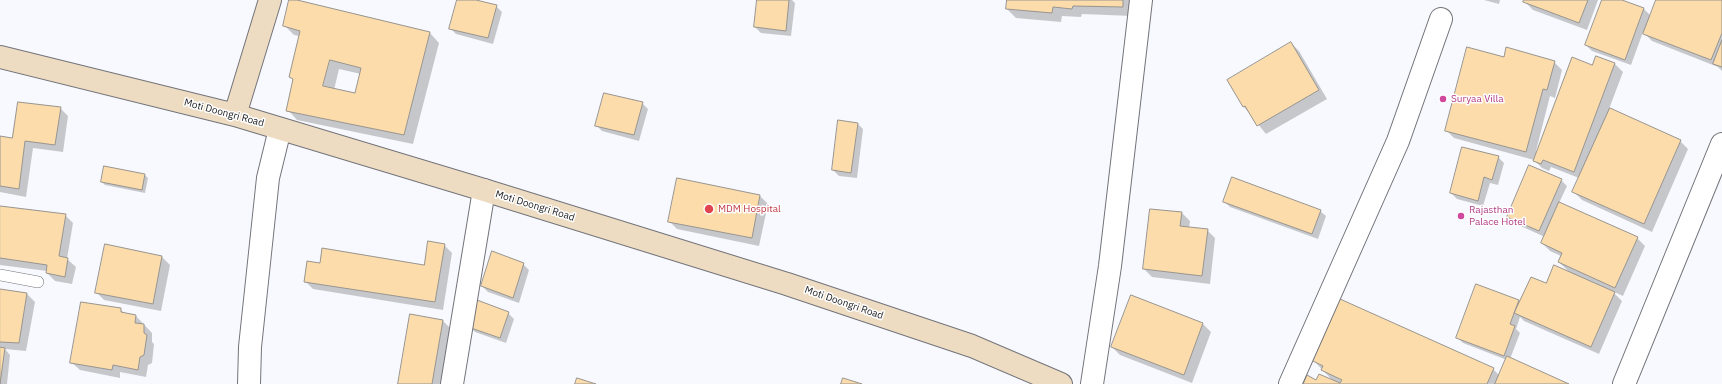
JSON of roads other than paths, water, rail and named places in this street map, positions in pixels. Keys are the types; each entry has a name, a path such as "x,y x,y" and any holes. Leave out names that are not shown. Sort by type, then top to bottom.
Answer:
{"street":[{"path":"236,115 270,0"},
{"path":"1092,384 1110,266 1141,0"},
{"path":"1290,384 1398,140 1441,19"},
{"name":"Moti Doongri Road","path":"0,57 236,115 484,190 787,284 965,344 1061,384"},
{"path":"249,384 250,347 268,178 280,129"},
{"path":"1624,384 1722,144"},
{"path":"452,384 484,190"}],"lane":[{"path":"0,275 38,282"}],"place":[{"name":"Suryaa Villa","path":"1443,99"},
{"name":"MDM Hospital","path":"709,209"},
{"name":"Rajasthan Palace Hotel","path":"1461,216"}]}
